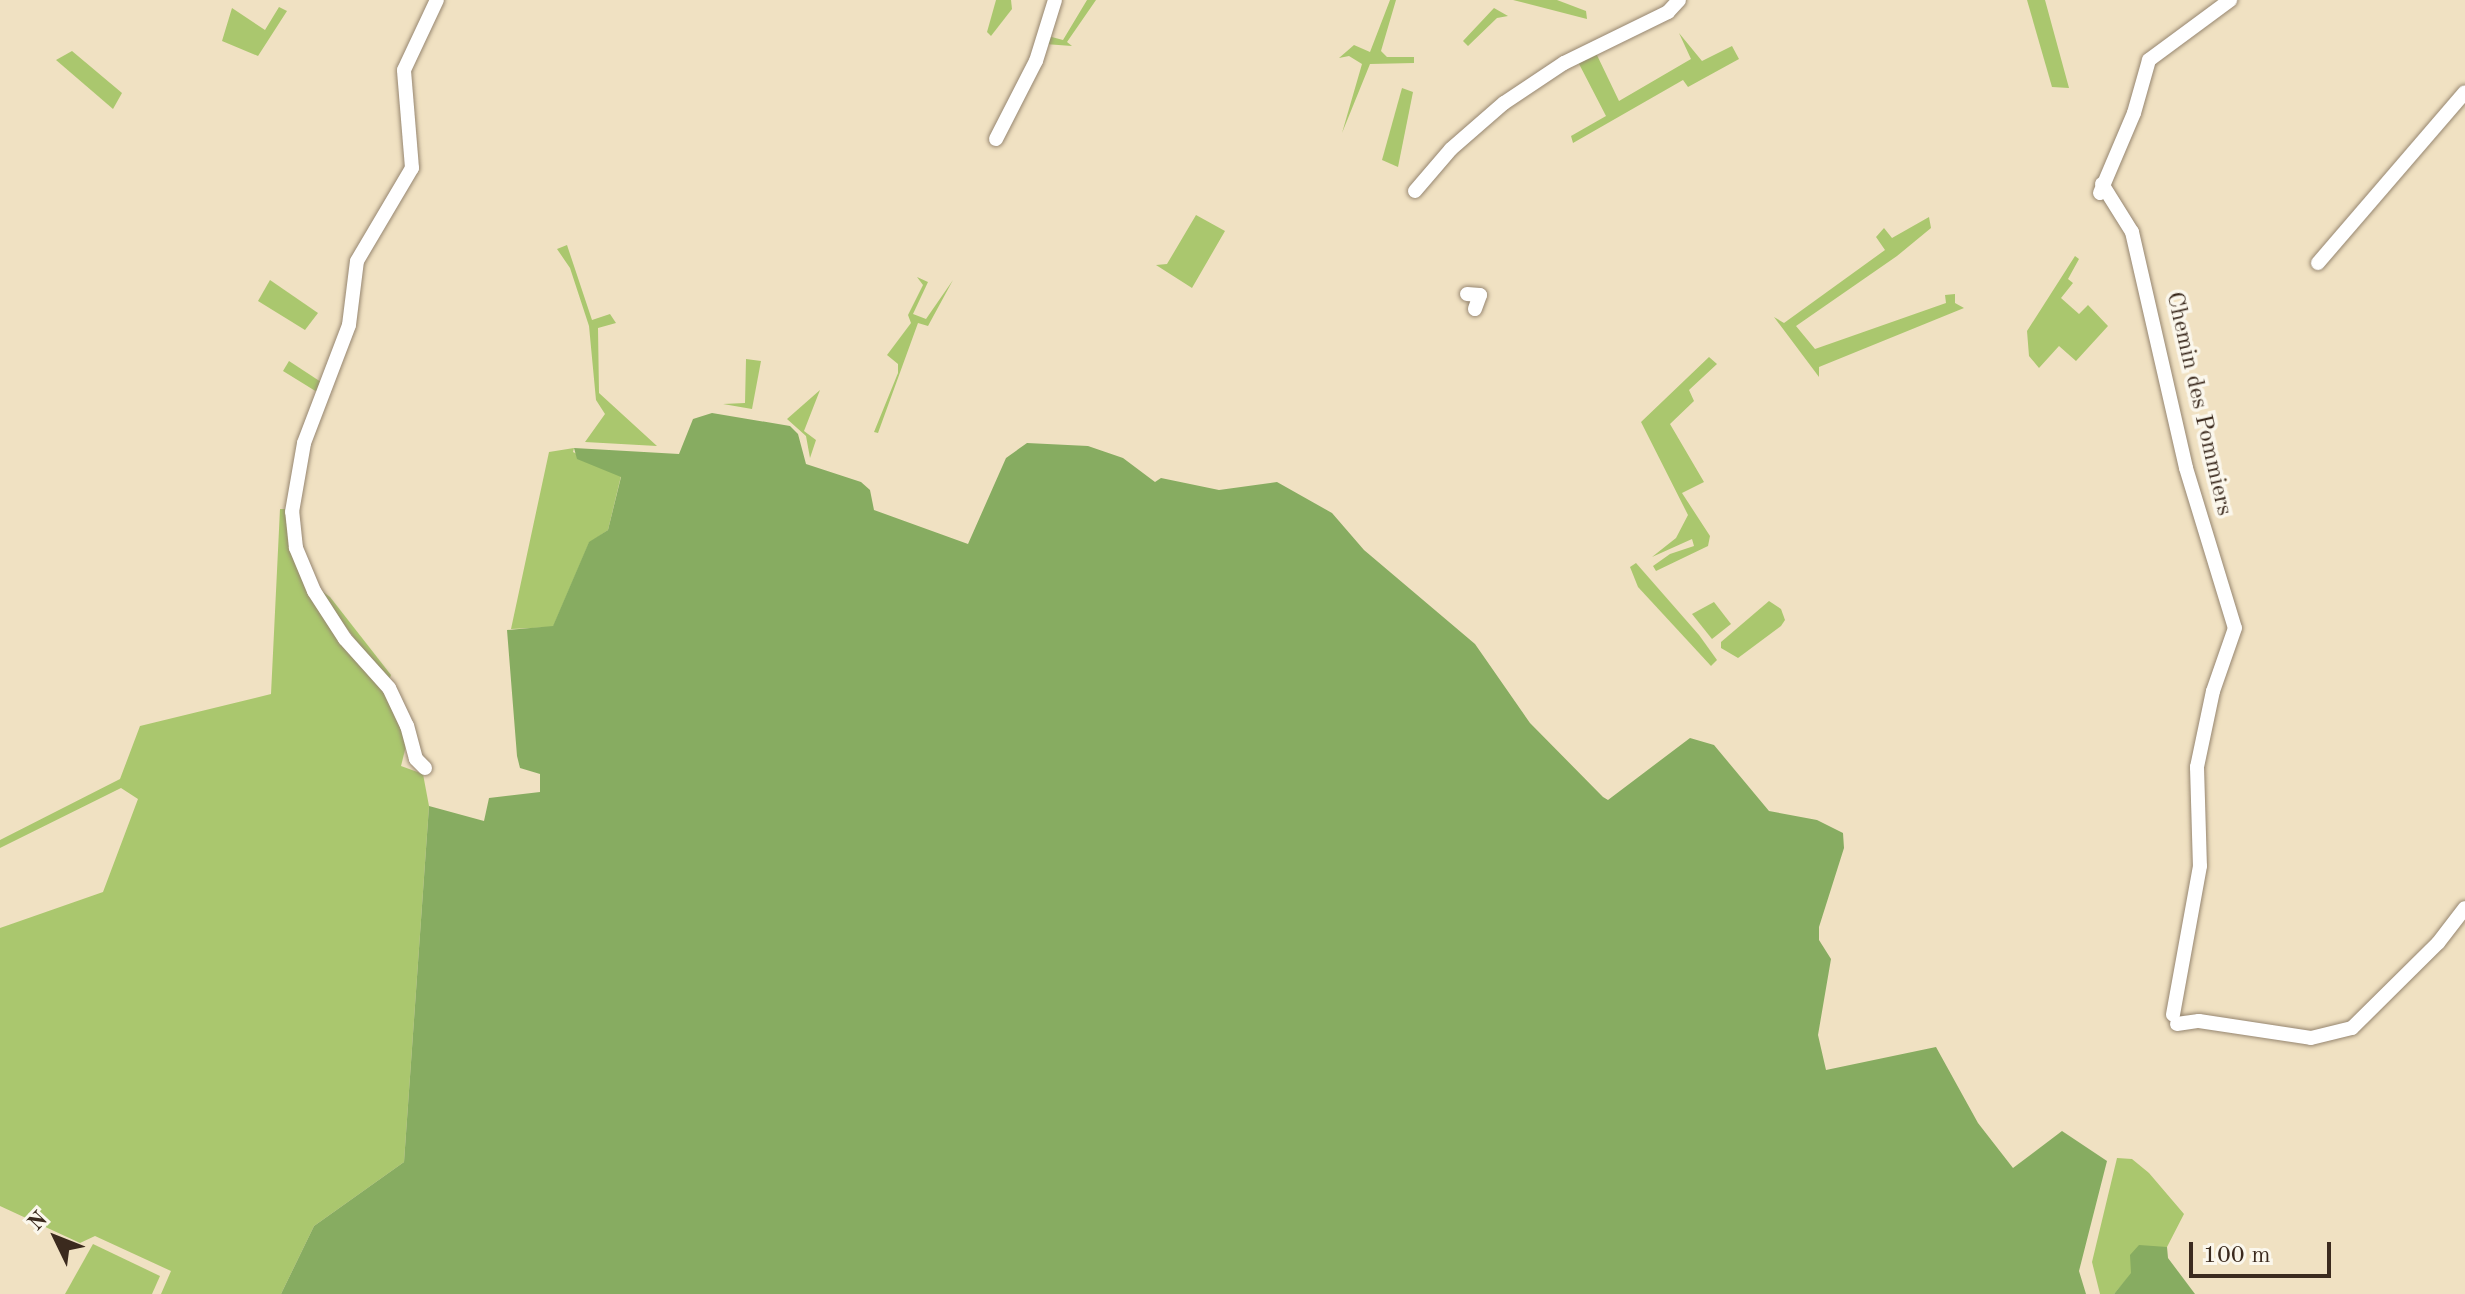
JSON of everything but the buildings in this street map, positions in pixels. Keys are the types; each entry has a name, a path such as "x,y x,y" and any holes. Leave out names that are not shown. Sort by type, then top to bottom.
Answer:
{"street":[{"path":"425,768 416,759 389,688 345,639 305,574 294,539 293,493 314,408 349,325 357,261 412,168 404,70 437,0"},
{"path":"996,139 1036,61 1055,0"},
{"path":"1415,191 1504,103 1564,63 1668,12 1679,0"},
{"name":"Chemin des Pommiers","path":"2230,0 2149,60 2134,113 2100,189 2132,232 2186,468 2235,628 2213,691 2197,767 2200,866 2175,1020 2311,1038 2352,1028 2438,943 2465,908"},
{"path":"2318,263 2465,92"},
{"path":"1467,294 1480,295 1475,309"}],"green space":[{"path":"996,0 1011,0 1012,9 991,36 987,32"},
{"path":"1087,0 1096,0 1067,42 1072,46 1045,44 1048,36 1063,40"},
{"path":"1390,0 1396,0 1381,51 1387,57 1414,57 1414,63 1370,64 1342,133 1362,64 1349,56 1339,58 1354,45 1370,52"},
{"path":"1513,0 1557,0 1586,11 1587,19"},
{"path":"2027,0 2045,0 2069,88 2052,87"},
{"path":"279,7 287,11 258,56 222,41 232,8 265,30"},
{"path":"1494,8 1508,16 1497,18 1468,46 1463,41"},
{"path":"1679,33 1702,61 1732,46 1739,59 1688,87 1683,80 1573,143 1571,136 1606,116 1577,60 1595,51 1619,101 1691,59"},
{"path":"72,51 122,93 113,109 56,60"},
{"path":"1402,88 1413,92 1398,167 1382,160"},
{"path":"1196,215 1225,231 1192,288 1156,265 1167,264"},
{"path":"1929,217 1931,228 1897,256 1796,326 1815,349 1946,303 1945,295 1955,294 1955,303 1964,308 1819,367 1819,377 1774,317 1784,323 1885,250 1876,237 1884,228 1892,238"},
{"path":"567,245 592,320 610,314 616,323 598,328 599,393 657,446 585,442 605,414 596,400 589,326 570,268 557,249"},
{"path":"2075,256 2079,259 2068,279 2073,283 2061,298 2079,314 2088,305 2108,326 2076,361 2059,346 2039,368 2029,356 2027,331"},
{"path":"917,277 928,282 913,314 926,319 953,280 928,326 918,323 878,433 874,432 898,373 898,364 887,355 911,323 908,315 923,285"},
{"path":"270,280 318,313 305,330 258,301"},
{"path":"1709,357 1717,364 1689,390 1694,401 1670,424 1704,482 1682,493 1710,536 1708,546 1656,571 1653,566 1670,554 1694,546 1692,539 1652,557 1676,538 1688,515 1641,422"},
{"path":"746,359 761,361 752,409 723,404 745,403"},
{"path":"289,361 321,382 317,392 283,371"},
{"path":"820,390 804,431 816,440 810,458 806,436 787,419"},
{"path":"712,413 790,426 798,434 806,464 861,482 870,490 874,510 968,544 1006,458 1027,443 1088,446 1123,458 1155,482 1161,478 1219,490 1277,482 1332,513 1364,550 1475,644 1530,723 1603,797 1608,800 1690,738 1714,745 1769,811 1817,820 1843,833 1844,848 1819,927 1819,940 1831,959 1818,1035 1826,1070 1936,1047 1978,1123 2013,1168 2062,1131 2107,1161 2079,1271 2086,1294 281,1294 314,1226 404,1162 429,806 484,821 489,798 540,792 540,774 520,768 517,756 507,630 553,626 589,542 608,530 621,477 577,459 574,448 679,454 693,419"},
{"path":"574,448 573,452 621,476 608,530 589,543 553,627 511,629 549,452"},
{"path":"280,509 288,509 290,542 386,695 407,742 401,766 423,774 429,806 404,1162 314,1226 281,1294 161,1294 171,1271 95,1236 80,1243 0,1206 0,928 103,892 138,799 121,788 0,848 0,840 120,779 140,726 271,694"},
{"path":"1636,563 1699,635 1717,660 1711,666 1638,587 1630,567"},
{"path":"315,586 330,597 391,675 388,683"},
{"path":"1769,601 1781,609 1785,620 1781,626 1738,658 1721,648 1721,642"},
{"path":"1714,602 1731,624 1712,639 1692,614"},
{"path":"2117,1158 2132,1159 2149,1173 2184,1214 2167,1247 2132,1273 2114,1294 2100,1294 2092,1262"},
{"path":"93,1244 160,1276 152,1294 65,1294"},
{"path":"2139,1245 2167,1247 2168,1258 2195,1294 2114,1294 2131,1273 2130,1255"}]}
